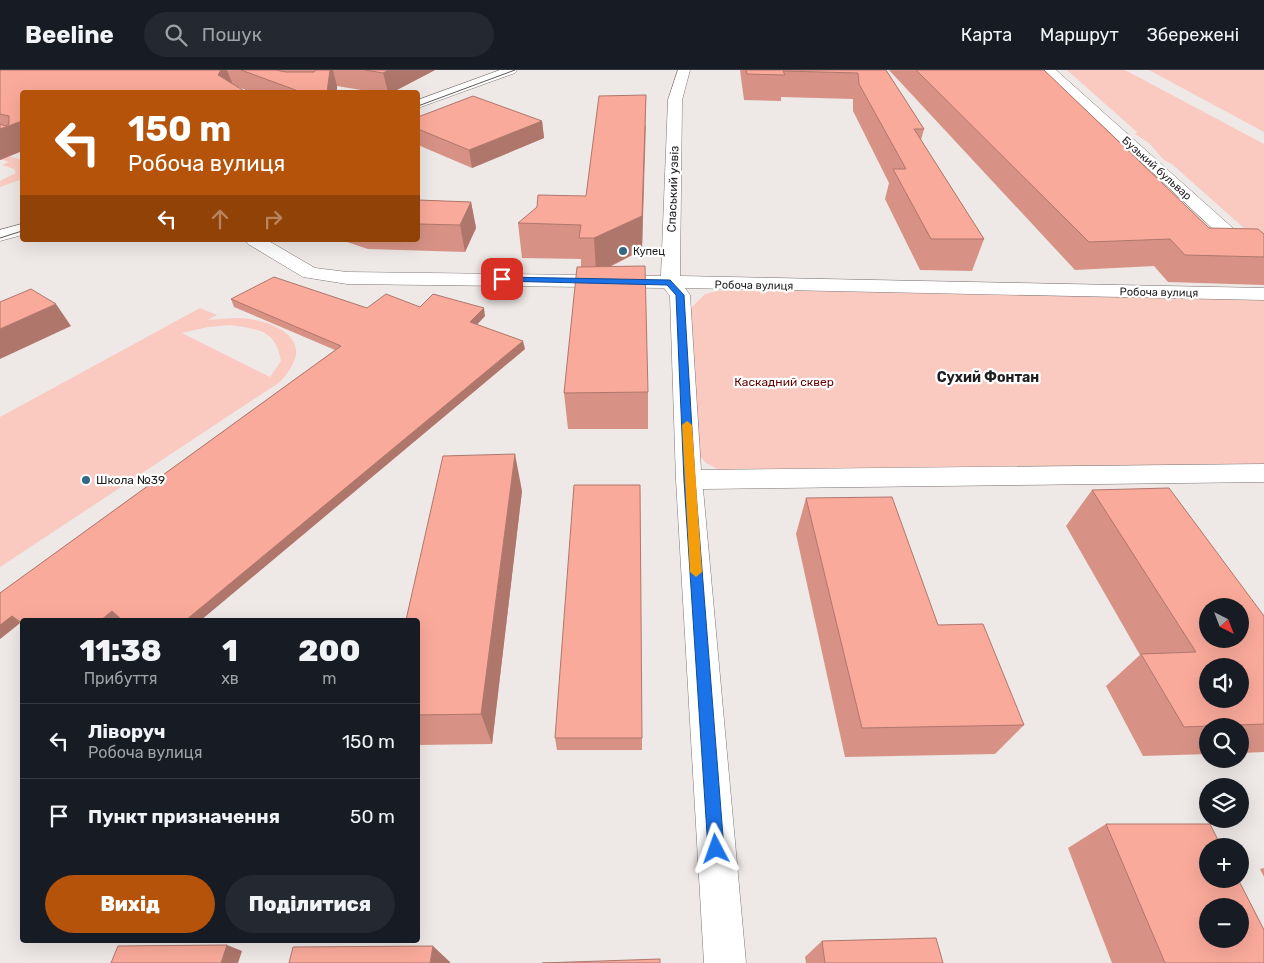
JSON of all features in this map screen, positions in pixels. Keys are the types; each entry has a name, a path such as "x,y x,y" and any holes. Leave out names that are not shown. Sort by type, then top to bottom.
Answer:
{"street":[{"path":"420,103 511,70"},
{"name":"Спаський узвіз","path":"684,70 675,100 670,283 680,295 689,480 725,963"},
{"name":"Бузький бульвар","path":"1049,70 1264,266"},
{"path":"0,236 20,230"},
{"name":"Робоча вулиця","path":"257,242 310,273 347,278 1264,294"},
{"path":"689,480 1264,473"}],"green space":[{"path":"1067,70 1125,70 1264,144 1264,246 1172,164 1164,160 1149,143 1135,134 1137,132"},
{"path":"1149,70 1264,70 1264,132"},
{"path":"0,154 20,159 20,180 0,187 0,181 16,173 14,169 2,165 9,162 0,159"},
{"name":"Каскадний сквер","path":"722,290 1264,297 1264,465 721,471 706,463 696,451 689,310 705,294"},
{"path":"200,308 217,315 208,320 240,318 267,323 277,327 291,338 295,346 296,355 294,362 280,382 0,567 0,417","holes":["240,326 264,333 275,343 281,361 270,377 182,333 208,327"]}],"building":[{"path":"0,70 221,70 218,75 243,90 20,90 20,122 0,129 0,124 6,126 9,124 9,116 0,114"},
{"path":"241,70 314,72 316,70 330,70 327,90 296,90"},
{"path":"365,70 389,70 383,73"},
{"path":"746,70 886,70 924,129 914,129 984,239 931,239 893,169 906,169 859,84 858,73 783,71 785,75 747,74"},
{"path":"916,70 1044,70 1209,228 1258,229 1264,234 1264,257 1185,255 1170,239 1089,242"},
{"path":"646,95 642,216 594,238 579,238 581,225 518,223 537,207 538,195 586,196 599,96"},
{"path":"473,96 542,121 469,150 420,130 420,116"},
{"path":"420,200 471,202 460,225 420,224"},
{"path":"645,266 648,392 564,393 577,267"},
{"path":"274,277 367,308 386,294 420,307 433,294 484,308 470,322 523,341 188,618 120,618 112,611 103,618 20,618 20,622 12,616 0,625 0,593 341,346 231,299"},
{"path":"31,289 56,304 0,329 0,302"},
{"path":"515,454 481,714 420,715 420,618 406,618 443,456"},
{"path":"574,485 640,485 642,738 555,738"},
{"path":"1169,488 1264,616 1264,724 1249,725 1249,718 1199,718 1199,726 1184,727 1141,654 1196,652 1092,490"},
{"path":"892,497 938,625 983,624 1024,725 862,728 806,498"},
{"path":"1106,824 1199,824 1199,828 1212,828 1217,838 1199,838 1199,888 1243,888 1248,898 1199,898 1199,948 1249,948 1249,901 1264,930 1264,963 1165,963"},
{"path":"936,938 943,963 825,963 822,941"},
{"path":"227,945 221,963 111,963 118,946"},
{"path":"433,946 430,963 289,963 293,947"},
{"path":"660,959 660,963 542,963"}],"tram line":[{"path":"420,105 515,70"},
{"path":"0,238 20,232"}],"slow traffic":[{"path":"687,425 696,572"}],"place":[{"name":"Купец","path":"623,251"},
{"name":"Школа №39","path":"86,480"}],"district":[{"name":"Сухий Фонтан","path":"988,377"}],"route":[{"path":"502,279 670,283 680,295 689,480 716,849"}]}
